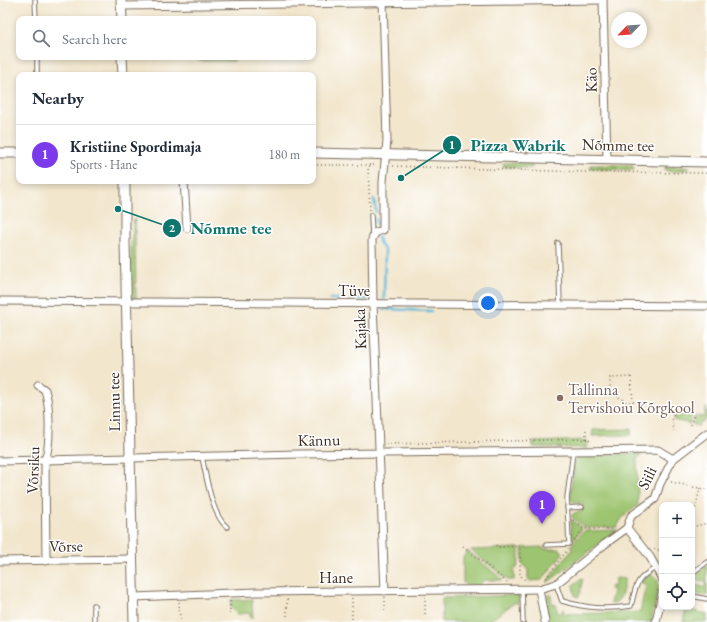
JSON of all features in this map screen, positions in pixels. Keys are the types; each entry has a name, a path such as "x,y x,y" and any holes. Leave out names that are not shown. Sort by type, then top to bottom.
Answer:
{"street":[{"path":"122,16 121,3 603,0"},
{"name":"Käo","path":"603,0 607,160"},
{"path":"372,239 376,232 383,230 383,182 387,129 383,1"},
{"path":"122,60 123,72"},
{"path":"0,153 16,153"},
{"name":"Nõmme tee","path":"316,153 707,162"},
{"name":"Linnu tee","path":"125,184 126,302 134,622"},
{"path":"184,184 187,228"},
{"name":"Kajaka","path":"372,239 378,444 381,460 385,594"},
{"name":"Tüve","path":"0,301 707,306"},
{"name":"Võrsiku","path":"38,385 45,390 46,394 48,452 45,460 46,561"},
{"name":"Siili","path":"627,528 631,516 654,499 660,484 674,459 705,436"},
{"name":"Kännu","path":"0,461 202,456 658,450 674,459"},
{"path":"556,584 604,544 627,528 650,556 659,574"},
{"name":"Võrse","path":"0,561 132,559"},
{"name":"Hane","path":"134,597 256,592 385,594 522,590 556,584"},
{"path":"538,587 545,622"},
{"path":"656,622 659,608"}],"lane":[{"path":"35,0 36,16"},
{"path":"37,60 37,72"},
{"path":"372,215 372,239"},
{"path":"558,243 560,305"},
{"path":"546,545 569,545 566,498 573,452"},
{"path":"202,456 216,512 223,524 227,527"},
{"path":"567,508 582,507"},
{"path":"695,571 707,562"},
{"path":"556,584 562,601 591,608 613,609 631,606 636,583 646,573 656,568"},
{"path":"522,590 523,622"},
{"path":"695,597 707,599"},
{"path":"94,605 94,622"}],"path":[{"path":"316,165 380,166"},
{"path":"370,165 368,168 368,175 372,215"},
{"path":"389,166 669,174 707,173"},
{"path":"631,377 633,402 626,402 610,391 610,378 631,377"},
{"path":"674,411 672,421 674,431"},
{"path":"691,425 694,414"},
{"path":"586,430 586,439"},
{"path":"378,444 590,439 590,451"},
{"path":"670,482 689,486"},
{"path":"693,487 707,489"},
{"path":"695,512 700,488"},
{"path":"567,517 570,517 584,529 613,529"},
{"path":"695,525 707,522"},
{"path":"496,545 497,547 520,546 520,575 538,587 569,549 569,545 584,529"},
{"path":"464,546 506,580 510,590"},
{"path":"650,550 659,551"},
{"path":"385,594 385,612"},
{"path":"425,595 425,617"},
{"path":"352,596 352,620"},
{"path":"287,598 288,618"},
{"path":"230,599 230,615"},
{"path":"179,600 180,620"}],"green space":[{"path":"199,60 234,60 234,61"},
{"path":"504,163 532,163 532,168 503,167"},
{"path":"591,165 632,165 634,170 591,169"},
{"path":"665,167 689,167 689,169 671,172 665,170"},
{"path":"134,219 136,300 132,297 131,246"},
{"path":"706,407 707,419 698,426 693,425 695,416 704,417"},
{"path":"683,413 692,414 690,424 674,420 675,414 682,416"},
{"path":"631,429 631,435 592,436 593,430"},
{"path":"587,440 587,448 533,447 533,442"},
{"path":"639,453 641,456 637,457 638,505 622,518 617,527 585,528 571,516 574,513 582,511 582,503 574,503 570,498 574,463 578,456"},
{"path":"571,519 582,529 571,542"},
{"path":"617,530 547,583 550,577 572,550 571,545 584,531"},
{"path":"542,547 543,549 560,549 563,553 542,580 530,581 528,579 528,570 523,565 522,548"},
{"path":"519,548 519,561 517,568 514,569 514,580 508,580 471,550"},
{"path":"468,551 503,580 484,580 477,587 465,585 463,583 463,557"},
{"path":"707,566 707,585 704,580 701,581 695,579 695,575"},
{"path":"651,575 658,581 658,589 651,622 549,622 545,598 551,594 552,604 557,605 557,612 562,613 563,608 564,614 640,612 646,585 641,582 647,576"},
{"path":"583,578 579,597 575,596 573,585"},
{"path":"616,578 625,579 620,598 614,603 610,604 613,590 610,589 611,586 614,587"},
{"path":"695,585 704,587 707,585 707,596 695,594"},
{"path":"518,595 519,603 514,603 488,622 442,622 442,598"},
{"path":"252,599 253,618 250,618 250,613 237,614 231,608 231,600"},
{"path":"686,610 707,614 707,622 683,622"}],"waterway":[{"path":"374,199 376,212"},
{"path":"376,219 377,226"},
{"path":"378,236 379,242 385,251 384,299"},
{"path":"330,299 342,299"},
{"path":"351,299 368,299"},
{"path":"384,309 431,311"}],"place":[{"name":"Pizza Wabrik","path":"401,178"},
{"name":"Nõmme tee","path":"118,209"},
{"name":"Tallinna Tervishoiu Kõrgkool","path":"560,398"},
{"name":"Kristiine Spordimaja","path":"542,524"}]}
